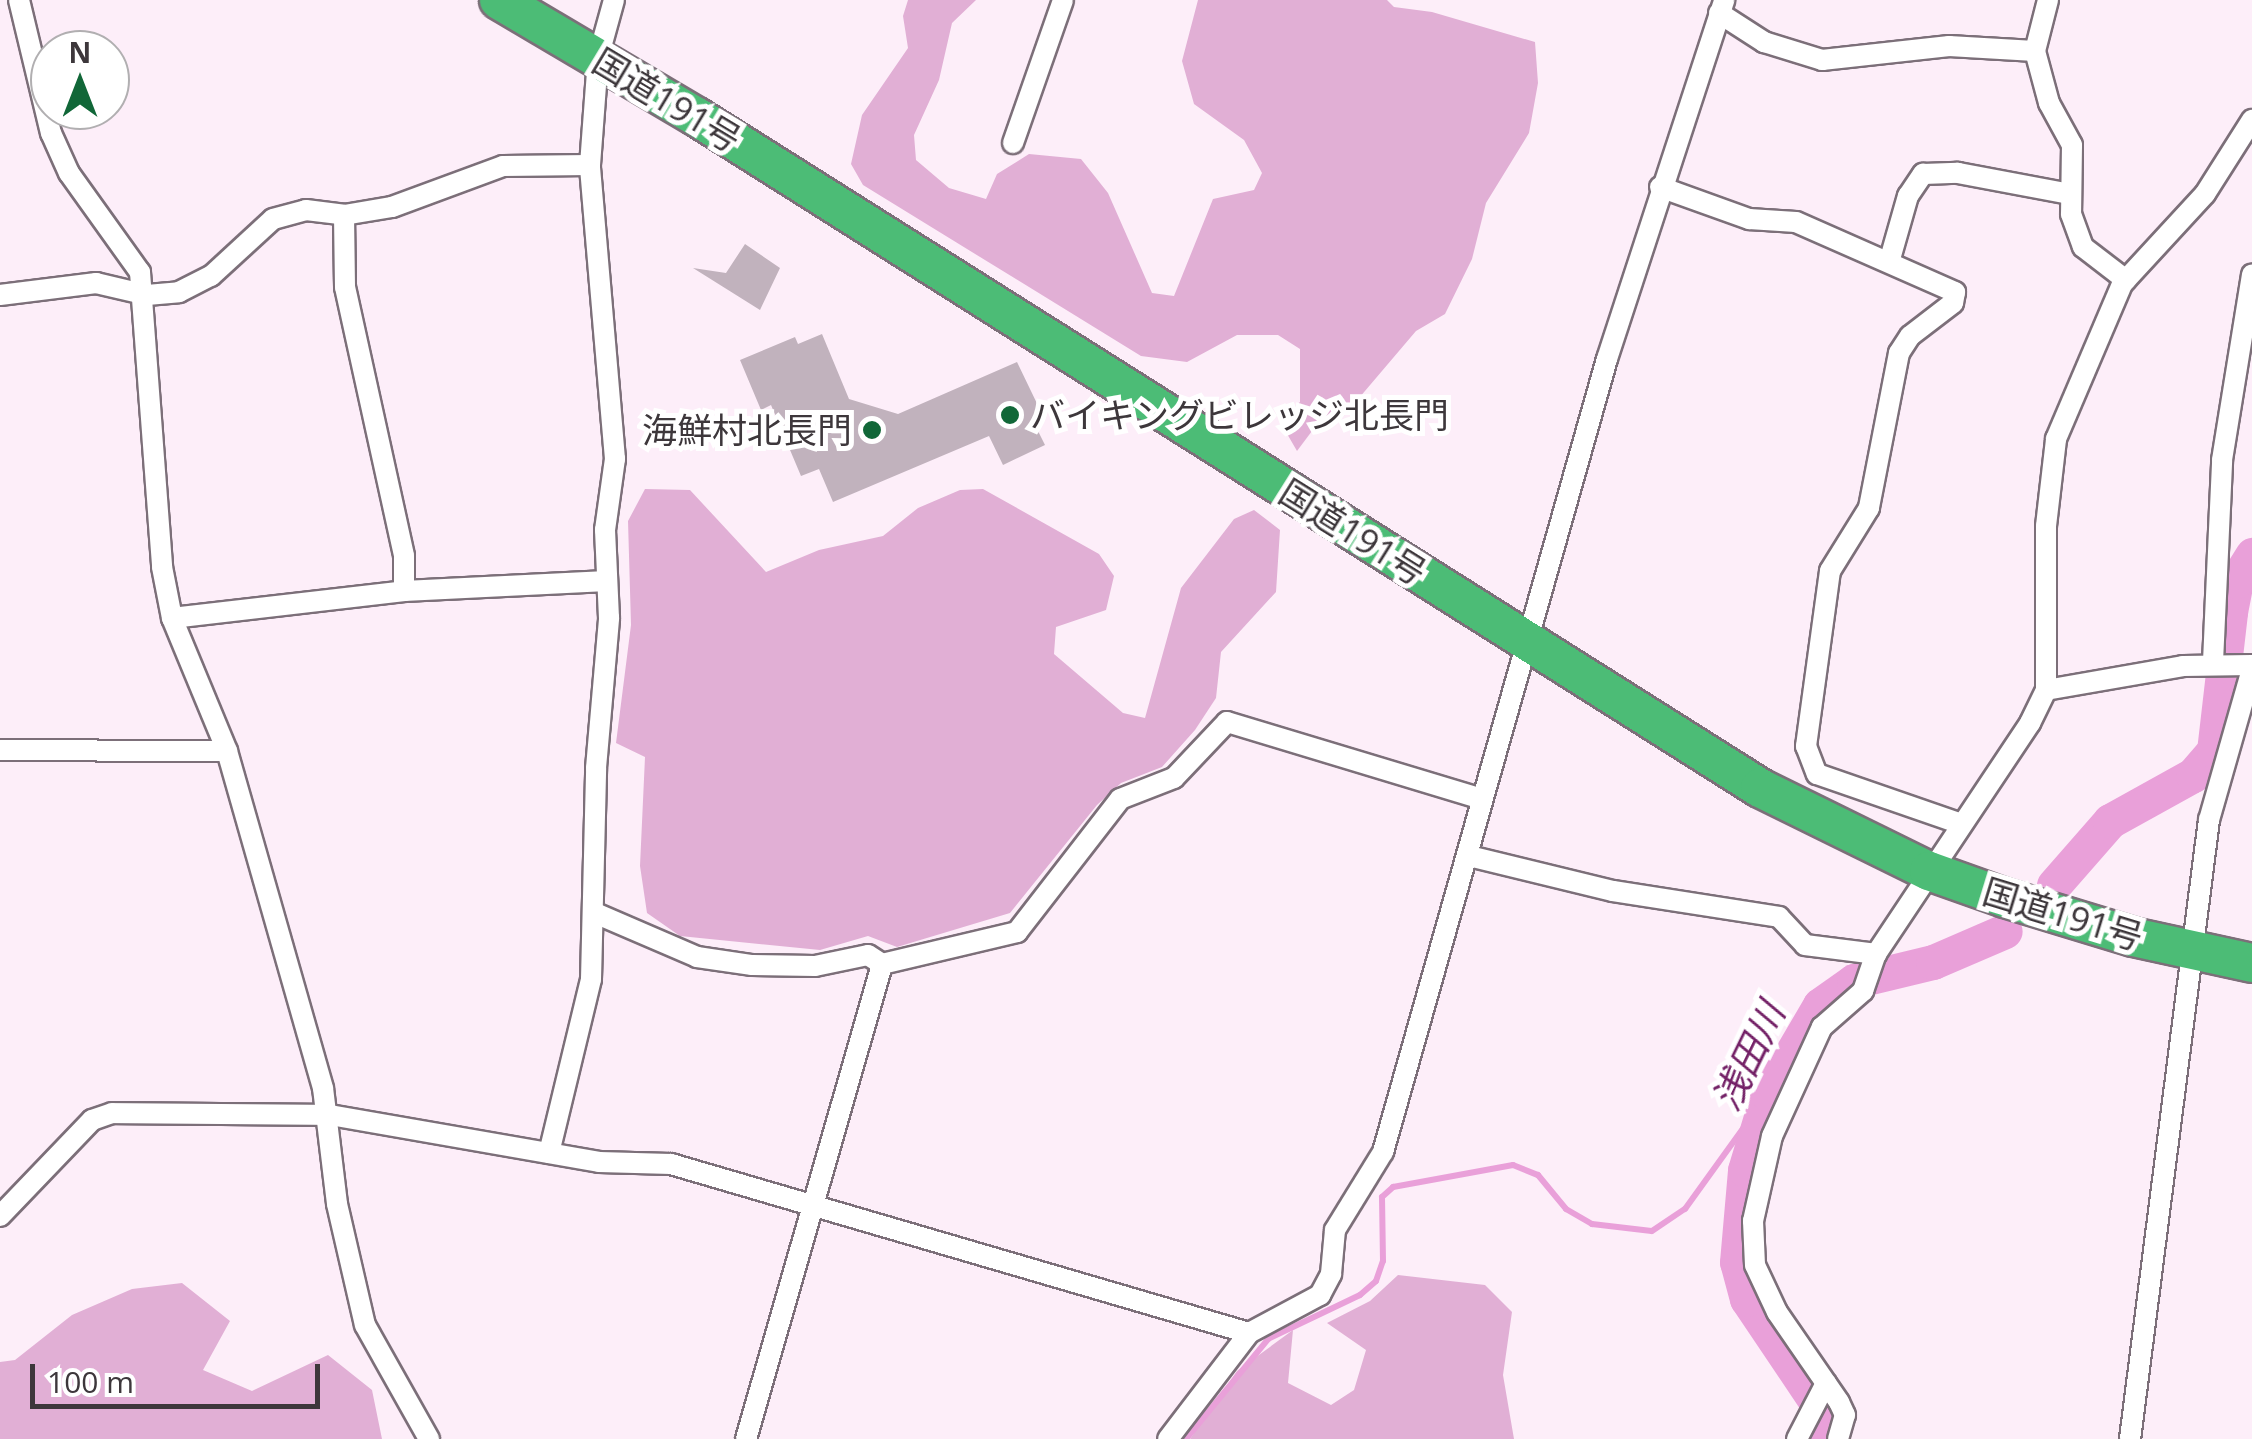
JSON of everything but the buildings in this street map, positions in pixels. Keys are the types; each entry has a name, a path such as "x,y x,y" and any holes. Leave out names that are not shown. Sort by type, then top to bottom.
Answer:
{"highway":[{"name":"国道191号","path":"499,0 598,58 1526,645 1760,788 1929,871 2073,922 2252,963"}],"street":[{"path":"19,0 51,133 69,172 140,272 147,295 162,566 172,618 226,751 330,1114 337,1204 366,1325 430,1439"},
{"path":"549,1153 592,979 608,581 605,530 615,458 590,166 598,58 614,0"},
{"path":"1012,143 1063,0"},
{"path":"2048,0 2035,50 2049,103 2072,146 2070,194 2083,247 2126,280"},
{"path":"1168,1439 1249,1334 1320,1295 1331,1274 1335,1230 1383,1152 1660,187 1722,6 1764,42 1822,60 1948,46 2035,50"},
{"path":"1838,1439 1845,1415 1776,1312 1755,1265 1753,1221 1763,1165 1794,1076 1822,1028 1867,983 1875,958 2046,690 2046,526 2056,439 2126,280 2205,194 2252,120"},
{"path":"0,295 96,284 147,295 179,292 211,276 274,219 306,210 344,215 392,207 502,166 590,166"},
{"path":"1890,259 1908,196 1923,174 1958,172 2070,194"},
{"path":"1660,187 1748,219 1796,222 1890,259 1955,292 1953,303 1910,336 1899,354 1869,508 1830,571 1806,746 1817,774 1962,824"},
{"path":"344,215 344,287 404,556 404,591"},
{"path":"2130,1439 2209,820 2235,664 2222,460 2252,274"},
{"path":"172,618 404,591 608,581"},
{"path":"2046,690 2235,664"},
{"path":"594,913 697,958 816,966 868,954 882,964 1018,932 1120,800 1174,778 1226,722 1482,799"},
{"path":"0,750 226,751"},
{"path":"1469,856 1613,891 1779,917 1805,945 1875,958"},
{"path":"746,1439 882,964"},
{"path":"0,1216 92,1120 112,1113 330,1114 549,1153 671,1164 812,1210 1249,1334"},
{"path":"1797,1439 1824,1386"}],"shaded area":[{"path":"908,0 976,0 952,23 939,80 914,135 916,160 949,188 986,199 997,174 1029,154 1081,159 1108,193 1152,293 1174,296 1213,199 1254,190 1262,173 1244,140 1194,104 1182,61 1198,0 1387,0 1394,7 1432,12 1535,42 1538,83 1529,133 1486,203 1472,259 1445,314 1416,331 1342,418 1312,431 1297,451 1279,420 1300,402 1300,349 1278,335 1237,335 1187,362 1141,356 863,185 851,164 862,115 908,48 903,16"},
{"path":"645,489 690,490 766,572 819,550 883,536 918,508 960,490 983,489 1099,554 1114,576 1106,610 1056,627 1054,654 1123,713 1145,718 1181,588 1234,519 1254,510 1280,530 1276,592 1221,652 1216,698 1195,730 1162,767 1121,783 1097,805 1010,913 897,947 868,936 820,950 680,936 647,913 640,866 645,757 616,743 631,625 628,521"},
{"path":"1398,1275 1485,1285 1512,1312 1503,1375 1514,1439 1190,1439 1237,1371 1293,1330 1288,1383 1331,1405 1354,1390 1366,1350 1327,1323 1370,1301"},
{"path":"182,1283 230,1321 203,1370 252,1391 328,1355 372,1390 382,1439 0,1439 0,1362 15,1360 72,1315 132,1289"}],"waterway":[{"name":"浅田川","path":"2054,885 2110,821 2193,775 2214,751 2236,581 2252,555"},
{"name":"浅田川","path":"1812,1439 1819,1406 1747,1299 1737,1262 1745,1170 1768,1094 1820,1005 1854,981 1933,962 2005,931"},
{"path":"1186,1439 1268,1339 1360,1295 1376,1281 1383,1261 1382,1197 1393,1187 1513,1165 1538,1175 1566,1209 1592,1224 1652,1231 1685,1209 1768,1094"}],"place":[{"name":"バイキングビレッジ北長門","path":"1010,415"},
{"name":"海鮮村北長門","path":"872,430"}]}
